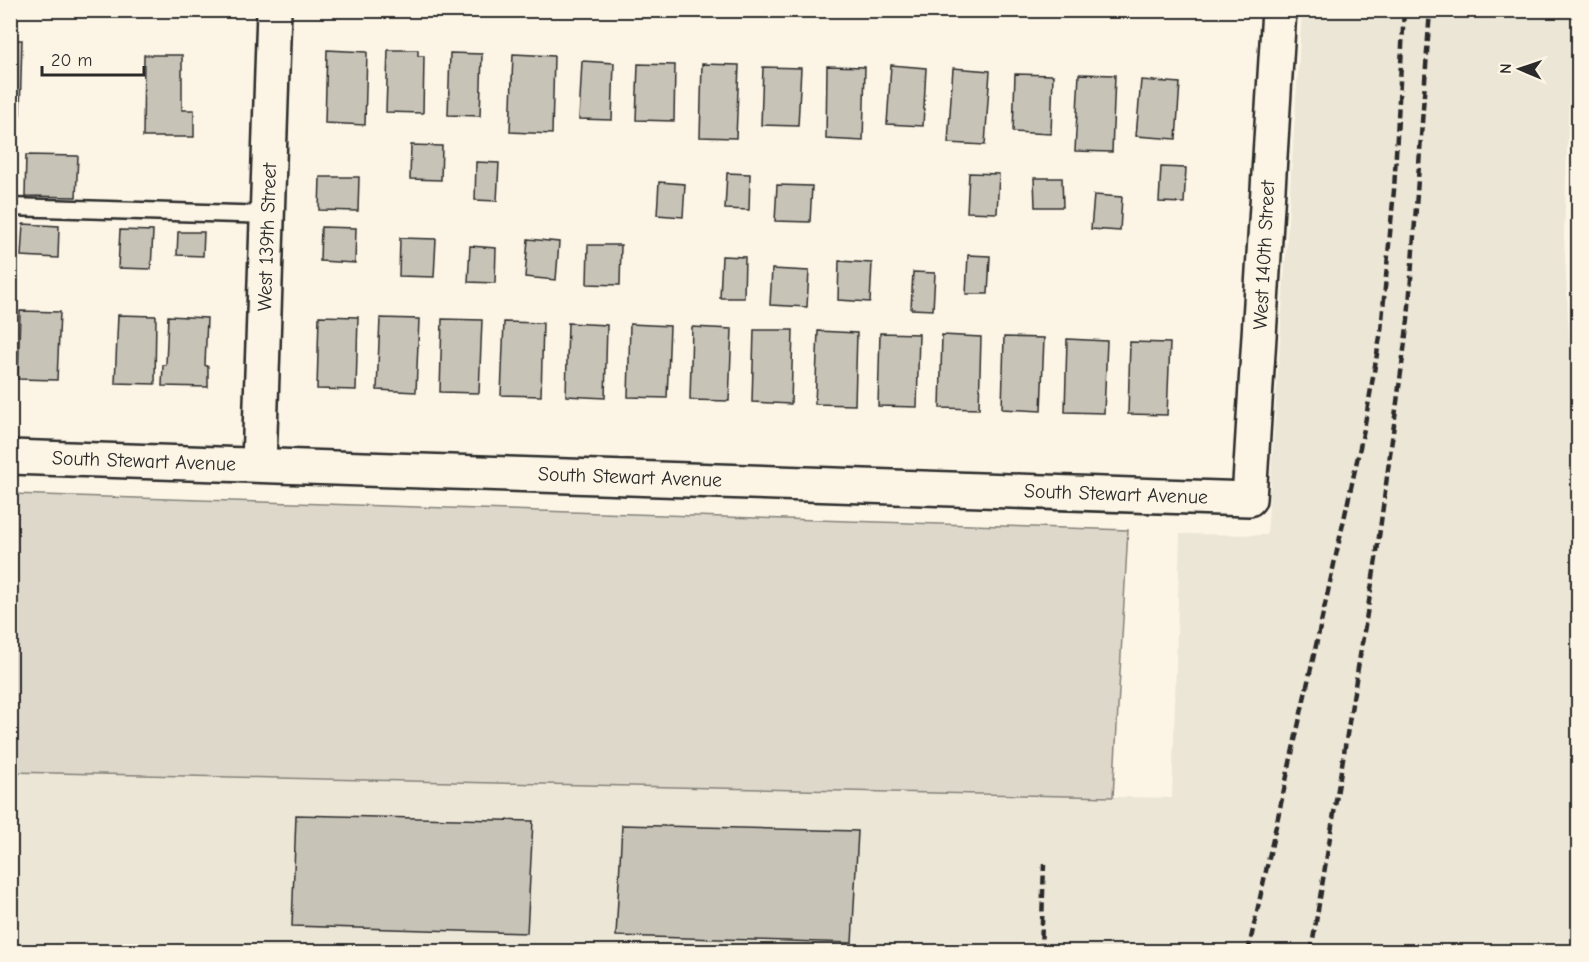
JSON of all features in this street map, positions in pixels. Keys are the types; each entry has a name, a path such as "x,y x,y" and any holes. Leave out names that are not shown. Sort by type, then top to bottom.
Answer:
{"street":[{"name":"West 139th Street","path":"259,464 274,10"},
{"name":"West 140th Street","path":"1249,499 1279,10"},
{"name":"South Stewart Avenue","path":"10,457 1249,499"}],"lane":[{"path":"10,207 268,214"}],"shaded area":[{"path":"1302,11 1572,11 1564,235 1572,398 1577,951 11,952 11,772 1172,798 1180,534 1267,535"},
{"path":"11,494 1128,530 1113,797 11,772"}],"building":[{"path":"10,40 22,40 20,114 10,113"},
{"path":"327,50 367,52 365,125 325,123"},
{"path":"388,50 418,50 418,56 424,56 423,113 386,112"},
{"path":"450,53 482,54 480,116 448,115"},
{"path":"513,54 554,56 552,134 510,132"},
{"path":"144,55 182,55 182,110 194,110 194,137 143,137"},
{"path":"582,61 614,63 612,120 579,119"},
{"path":"638,64 675,65 674,121 636,120"},
{"path":"702,64 739,65 736,138 700,137"},
{"path":"891,65 926,68 923,126 887,124"},
{"path":"827,66 865,67 863,141 826,139"},
{"path":"763,67 801,68 798,126 761,125"},
{"path":"953,68 990,71 985,145 948,143"},
{"path":"1015,74 1053,75 1051,134 1013,132"},
{"path":"1079,74 1115,75 1112,152 1075,151"},
{"path":"1141,80 1180,83 1176,139 1136,136"},
{"path":"411,145 442,146 441,180 410,179"},
{"path":"26,155 78,156 76,197 25,196"},
{"path":"476,162 499,163 497,201 475,200"},
{"path":"1161,167 1186,168 1184,203 1159,202"},
{"path":"727,173 750,174 749,210 725,209"},
{"path":"969,173 999,174 997,213 967,212"},
{"path":"320,177 359,177 358,211 319,210"},
{"path":"1034,178 1062,178 1063,207 1035,207"},
{"path":"659,182 685,184 683,217 657,215"},
{"path":"777,185 812,186 810,222 775,221"},
{"path":"1094,195 1122,197 1120,231 1091,229"},
{"path":"23,224 59,226 58,258 21,256"},
{"path":"321,227 356,228 355,263 320,261"},
{"path":"120,230 153,231 151,269 118,268"},
{"path":"178,232 204,232 203,256 177,255"},
{"path":"400,238 436,239 434,277 399,276"},
{"path":"528,239 559,242 556,280 525,277"},
{"path":"588,245 621,245 620,285 587,284"},
{"path":"470,246 496,248 495,283 468,282"},
{"path":"968,255 990,256 988,294 966,294"},
{"path":"722,256 745,257 744,298 720,298"},
{"path":"839,261 872,263 870,302 838,300"},
{"path":"772,269 809,271 807,307 770,305"},
{"path":"913,272 935,273 933,310 911,309"},
{"path":"20,311 60,312 57,380 18,379"},
{"path":"118,315 156,316 155,384 115,383"},
{"path":"168,316 207,318 205,365 208,367 208,387 162,386 163,365 166,365"},
{"path":"319,316 358,317 356,390 317,389"},
{"path":"380,318 419,319 416,392 377,390"},
{"path":"442,319 482,320 479,393 440,392"},
{"path":"504,322 543,323 541,396 501,395"},
{"path":"568,323 607,325 605,398 566,396"},
{"path":"630,324 670,326 667,398 628,397"},
{"path":"692,327 732,329 729,401 690,400"},
{"path":"754,330 793,330 791,404 752,402"},
{"path":"818,331 857,333 855,405 815,404"},
{"path":"880,333 919,334 917,407 878,406"},
{"path":"942,335 981,337 979,409 940,408"},
{"path":"1004,337 1044,338 1041,411 1002,409"},
{"path":"1067,339 1107,341 1104,413 1065,412"},
{"path":"1130,342 1170,343 1167,415 1128,414"},
{"path":"296,815 533,821 527,933 292,926"},
{"path":"622,825 858,831 852,943 616,936"}],"railway":[{"path":"1248,952 1364,429 1381,331 1394,190 1404,10"},
{"path":"1311,952 1376,559 1408,320 1430,10"},
{"path":"1041,952 1044,864"}]}
